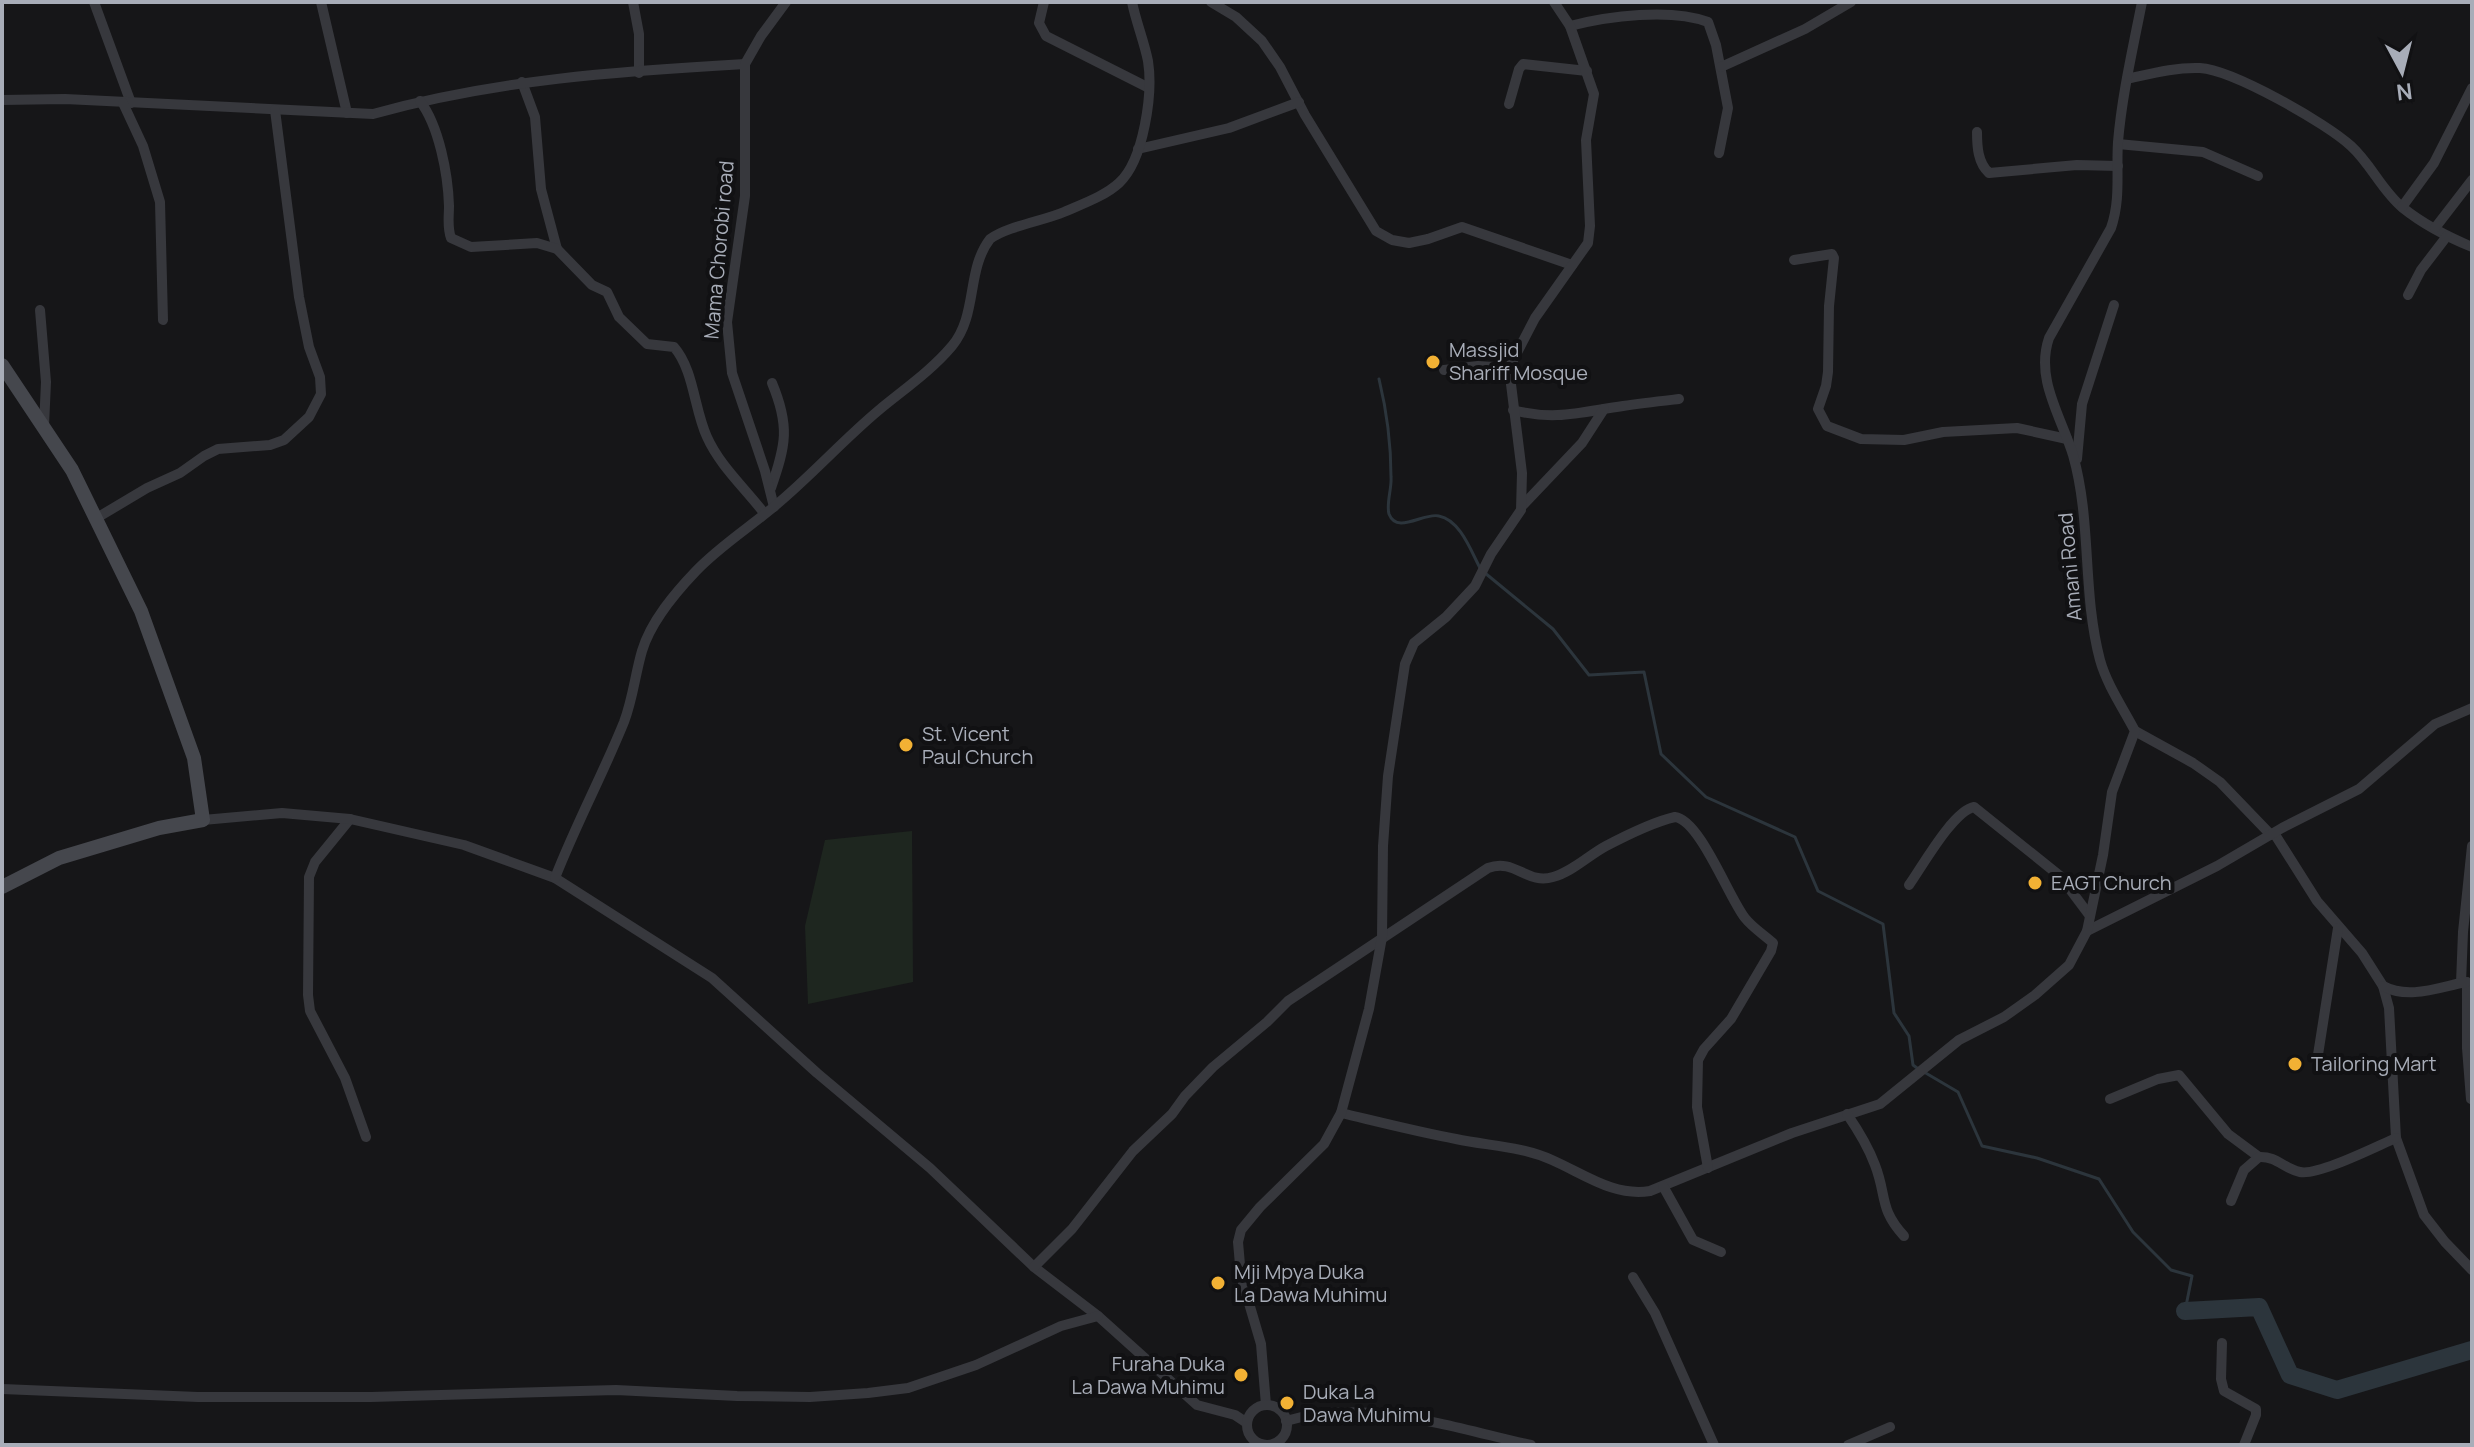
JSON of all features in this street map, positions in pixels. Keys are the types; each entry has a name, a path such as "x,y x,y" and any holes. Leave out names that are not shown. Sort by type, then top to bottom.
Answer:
{"street":[{"path":"94,2 160,202 163,320"},
{"path":"321,2 347,113"},
{"path":"633,2 639,34 639,73"},
{"path":"2,100 65,99 373,114 420,101 522,82 745,64 786,2"},
{"path":"1044,2 1039,23 1046,36 1149,88"},
{"path":"555,878 623,722 643,649 652,628 697,570 769,510 954,344 965,328 979,262 990,239 1064,212 1109,190 1126,174 1138,149 1149,88 1147,59 1132,2"},
{"path":"1211,2 1236,17 1262,41 1374,229 1399,243 1409,243 1462,227 1507,240 1572,265"},
{"path":"1522,506 1522,473 1509,368 1535,318 1587,247 1590,234 1586,140 1594,94 1570,26 1554,2"},
{"path":"1721,67 1805,29 1851,2"},
{"name":"Amani Road","path":"2135,731 2105,674 2097,649 2088,594 2084,510 2067,439 2047,387 2044,356 2049,338 2111,228 2118,199 2118,144 2142,2"},
{"path":"1570,26 1630,16 1677,15 1708,22 1721,67 1728,108 1719,153"},
{"name":"Mama Chorobi road","path":"745,64 745,196 727,333 732,373 770,490 769,510"},
{"path":"1509,104 1523,64 1587,71"},
{"path":"2127,79 2198,68 2230,76 2337,134 2353,147 2402,207 2447,236 2472,247"},
{"path":"522,82 535,117 541,189 557,249"},
{"path":"2402,207 2434,163 2472,88"},
{"path":"420,101 433,120 438,135 451,238 471,247 537,243 557,249 592,285 607,292 619,317 647,344 676,349 708,439 724,464 769,510"},
{"path":"1138,149 1229,128 1299,102"},
{"path":"95,519 218,449 270,445 284,440 309,417 321,394 320,377 309,347 299,297 275,110"},
{"path":"1977,132 1978,153 1989,173 2077,165 2118,166"},
{"path":"2118,144 2203,152 2258,176"},
{"path":"2435,228 2472,180"},
{"path":"2408,295 2421,270 2447,236"},
{"path":"1794,260 1826,253 1834,258 1829,306 1828,372 1818,409 1827,426 1861,439 1904,440 1943,432 2017,428 2067,439"},
{"path":"2077,473 2079,417 2114,305"},
{"path":"40,310 46,382 44,426"},
{"path":"2,365 72,470 146,626 194,758 203,820"},
{"path":"1444,370 1478,366 1509,368"},
{"path":"770,490 786,434 784,417 772,383"},
{"path":"1513,410 1539,417 1572,416 1679,399"},
{"path":"1266,1405 1261,1344 1241,1276 1238,1242 1248,1219 1324,1144 1341,1113 1369,1009 1382,937 1388,776 1405,664 1414,643 1446,617 1475,586 1491,554 1522,506 1582,443 1604,409"},
{"path":"2087,931 2217,866 2359,789 2435,724 2472,708"},
{"path":"1341,1113 1458,1140 1517,1148 1627,1193 1650,1191 1792,1133 1880,1104 1959,1040 2004,1017 2069,965 2087,931 2112,792 2135,731 2193,763 2220,782 2272,834 2317,901 2362,953 2383,986 2389,1008 2396,1138 2424,1215 2472,1270"},
{"path":"1909,885 1952,824 1966,809 1974,807 2051,868 2079,898 2090,916"},
{"path":"2,887 59,858 159,828 203,820 282,813 350,819 464,845 555,878 712,978 817,1073 930,1168 1034,1267 1098,1316 1197,1405 1235,1415 1247,1423 1253,1438 1268,1445 1282,1437 1286,1421 1277,1408 1266,1405 1251,1413 1247,1423"},
{"path":"1034,1267 1072,1229 1133,1151 1172,1114 1185,1096 1288,1001 1488,868 1510,865 1532,877 1552,877 1607,845 1667,819 1681,817 1709,854 1744,917 1773,943 1731,1019 1698,1060 1697,1107 1708,1168"},
{"path":"350,819 315,862 309,877 308,995 310,1011 345,1078 366,1137"},
{"path":"2471,1099 2463,932 2472,846"},
{"path":"2317,1061 2338,928"},
{"path":"2383,986 2403,992 2467,982"},
{"path":"2110,1099 2158,1079 2179,1075 2228,1134 2259,1157 2277,1159 2292,1169 2309,1172 2396,1138"},
{"path":"1847,1114 1861,1133 1876,1167 1890,1220 1904,1236"},
{"path":"2231,1201 2244,1170 2259,1157"},
{"path":"1663,1186 1693,1240 1721,1252"},
{"path":"1633,1277 1655,1313 1714,1445"},
{"path":"2,1389 198,1397 371,1397 616,1390 810,1397 908,1388 976,1365 1061,1326 1098,1316"},
{"path":"2222,1343 2221,1379 2224,1391 2256,1409 2244,1445"},
{"path":"1286,1421 1311,1413 1367,1414 1424,1421 1531,1445"},
{"path":"1848,1445 1890,1427"}],"shaded area":[{"path":"912,831 913,982 808,1004 805,926 825,840"}],"waterway":[{"path":"1379,379 1390,452 1389,514 1398,523 1433,516 1453,523 1480,568"},
{"path":"1485,573 1553,629 1589,675 1644,672 1661,754 1706,797 1795,837 1818,891 1883,924 1894,1013 1909,1036 1913,1065 1917,1068"},
{"path":"1924,1072 1958,1092 1982,1146 2037,1158 2099,1179 2133,1232 2171,1270 2192,1276 2185,1311"},
{"path":"2185,1311 2259,1307 2290,1375 2337,1390 2472,1350"}],"place":[{"name":"Massjid Shariff Mosque","path":"1433,362"},
{"name":"St. Vicent Paul Church","path":"906,745"},
{"name":"EAGT Church","path":"2035,883"},
{"name":"Tailoring Mart","path":"2295,1064"},
{"name":"Mji Mpya Duka La Dawa Muhimu","path":"1218,1283"},
{"name":"Furaha Duka La Dawa Muhimu","path":"1241,1375"},
{"name":"Duka La Dawa Muhimu","path":"1287,1403"}]}
